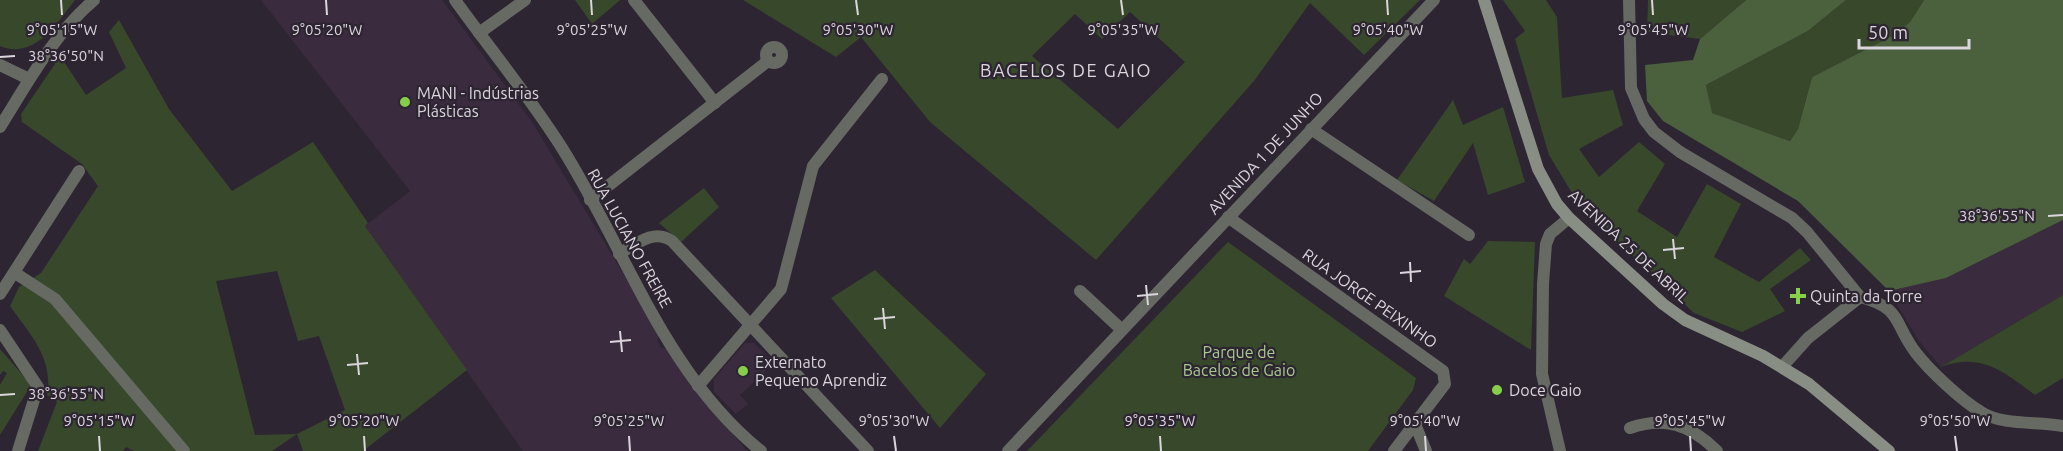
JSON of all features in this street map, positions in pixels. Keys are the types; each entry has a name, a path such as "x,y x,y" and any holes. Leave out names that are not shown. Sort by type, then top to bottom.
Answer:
{"main road":[{"name":"AVENIDA 25 DE ABRIL","path":"1484,0 1538,169 1552,197 1569,218 1664,304 1685,320 1782,367 1833,402 1889,451"}],"street":[{"path":"0,127 29,79 72,19 94,0"},
{"name":"RUA LUCIANO FREIRE","path":"455,0 562,148 645,301 698,386 738,430 761,451"},
{"path":"479,33 525,0"},
{"path":"634,0 715,103"},
{"name":"AVENIDA 1 DE JUNHO","path":"1008,451 1434,0"},
{"path":"1629,0 1631,87 1644,119 1654,132 1680,152 1792,218 1807,232 1860,297 1877,301 1892,311 1918,356 1982,413 1997,418 2063,426"},
{"path":"590,200 768,61"},
{"path":"0,65 29,79"},
{"path":"698,386 781,289 813,166 882,79"},
{"path":"1311,129 1469,235"},
{"path":"0,294 79,171"},
{"name":"RUA JORGE PEIXINHO","path":"1228,217 1440,368 1445,384 1394,451"},
{"path":"1560,451 1542,375 1543,284 1546,244 1550,234 1569,218"},
{"path":"619,254 642,240 664,235 683,252 868,451"},
{"path":"15,273 55,299 184,451"},
{"path":"1080,291 1122,330"},
{"path":"1782,367 1808,338 1860,297"},
{"path":"0,330 38,387 18,451"},
{"path":"1630,428 1651,421 1671,422 1709,443 1717,451"},
{"path":"1415,424 1426,451"}],"shaded area":[{"path":"261,0 442,0 532,122 660,335 657,340 661,348 667,349 695,390 747,451 523,451 365,226 410,191"},
{"path":"2063,220 2063,295 1941,367 1919,341 1889,291 1946,278"},
{"name":"Externato Pequeno Aprendiz","path":"745,343 754,343 774,363 740,395 748,404 736,414 714,392 714,379"}],"green space":[{"path":"0,0 75,0 44,37 24,48 12,49 0,46"},
{"path":"575,0 620,0 592,24"},
{"path":"743,0 1420,0 1364,55 1310,3 1254,81 1096,260 930,122 861,37 836,57","holes":["1130,12 1185,62 1118,129 1032,56 1075,14 1102,39"]},
{"path":"1503,0 1546,0 1557,17 1562,98 1613,90 1623,125 1579,149 1599,177 1639,142 1665,164 1637,211 1677,237 1707,184 1741,204 1714,257 1759,282 1800,248 1811,260 1770,289 1785,311 1742,332 1694,313 1580,206 1549,155 1515,39 1525,31"},
{"path":"1648,0 1746,0 1700,39 1647,32"},
{"path":"1746,0 1846,0 1808,31 1706,85 1712,113 1790,141 1798,129 1812,77 1894,35 1910,22 1924,0 2063,0 2063,220 1946,278 1889,291 1798,201 1663,121 1647,101 1645,65 1693,60 1700,39"},
{"path":"1846,0 1924,0 1910,22 1894,35 1812,77 1798,129 1790,141 1711,113 1706,85 1808,31"},
{"path":"119,20 169,109 232,191 313,142 368,223 365,226 467,370 363,451 303,451 297,434 272,451 134,451 126,447 123,451 38,451 57,402 47,395 48,382 44,358 10,306 19,287 41,273 98,186 82,164 22,122 21,114 55,64 50,59 57,51 86,95 126,68 109,32","holes":["277,271 298,341 319,336 345,410 297,434 255,435 216,281"]},
{"path":"1453,100 1463,125 1503,107 1525,182 1488,195 1473,143 1434,201 1397,180"},
{"path":"704,188 719,207 681,242 659,223"},
{"path":"1488,241 1535,242 1531,350 1444,296 1464,259 1470,264"},
{"name":"Parque de Bacelos de Gaio","path":"1228,242 1416,378 1413,390 1368,451 1027,451"},
{"path":"875,270 986,374 940,428 831,298"},
{"path":"2063,295 2063,378 2035,395 2002,372 1980,363 1955,363 1941,367"},
{"path":"0,349 27,380 30,387 0,435 0,385 7,373 3,371 0,375"}],"place":[{"name":"MANI - Indústrias Plásticas","path":"405,102"},
{"name":"Quinta da Torre","path":"1798,296"},
{"name":"Externato Pequeno Aprendiz","path":"743,371"},
{"name":"Doce Gaio","path":"1497,390"}],"district":[{"name":"BACELOS DE GAIO","path":"1066,70"}]}
